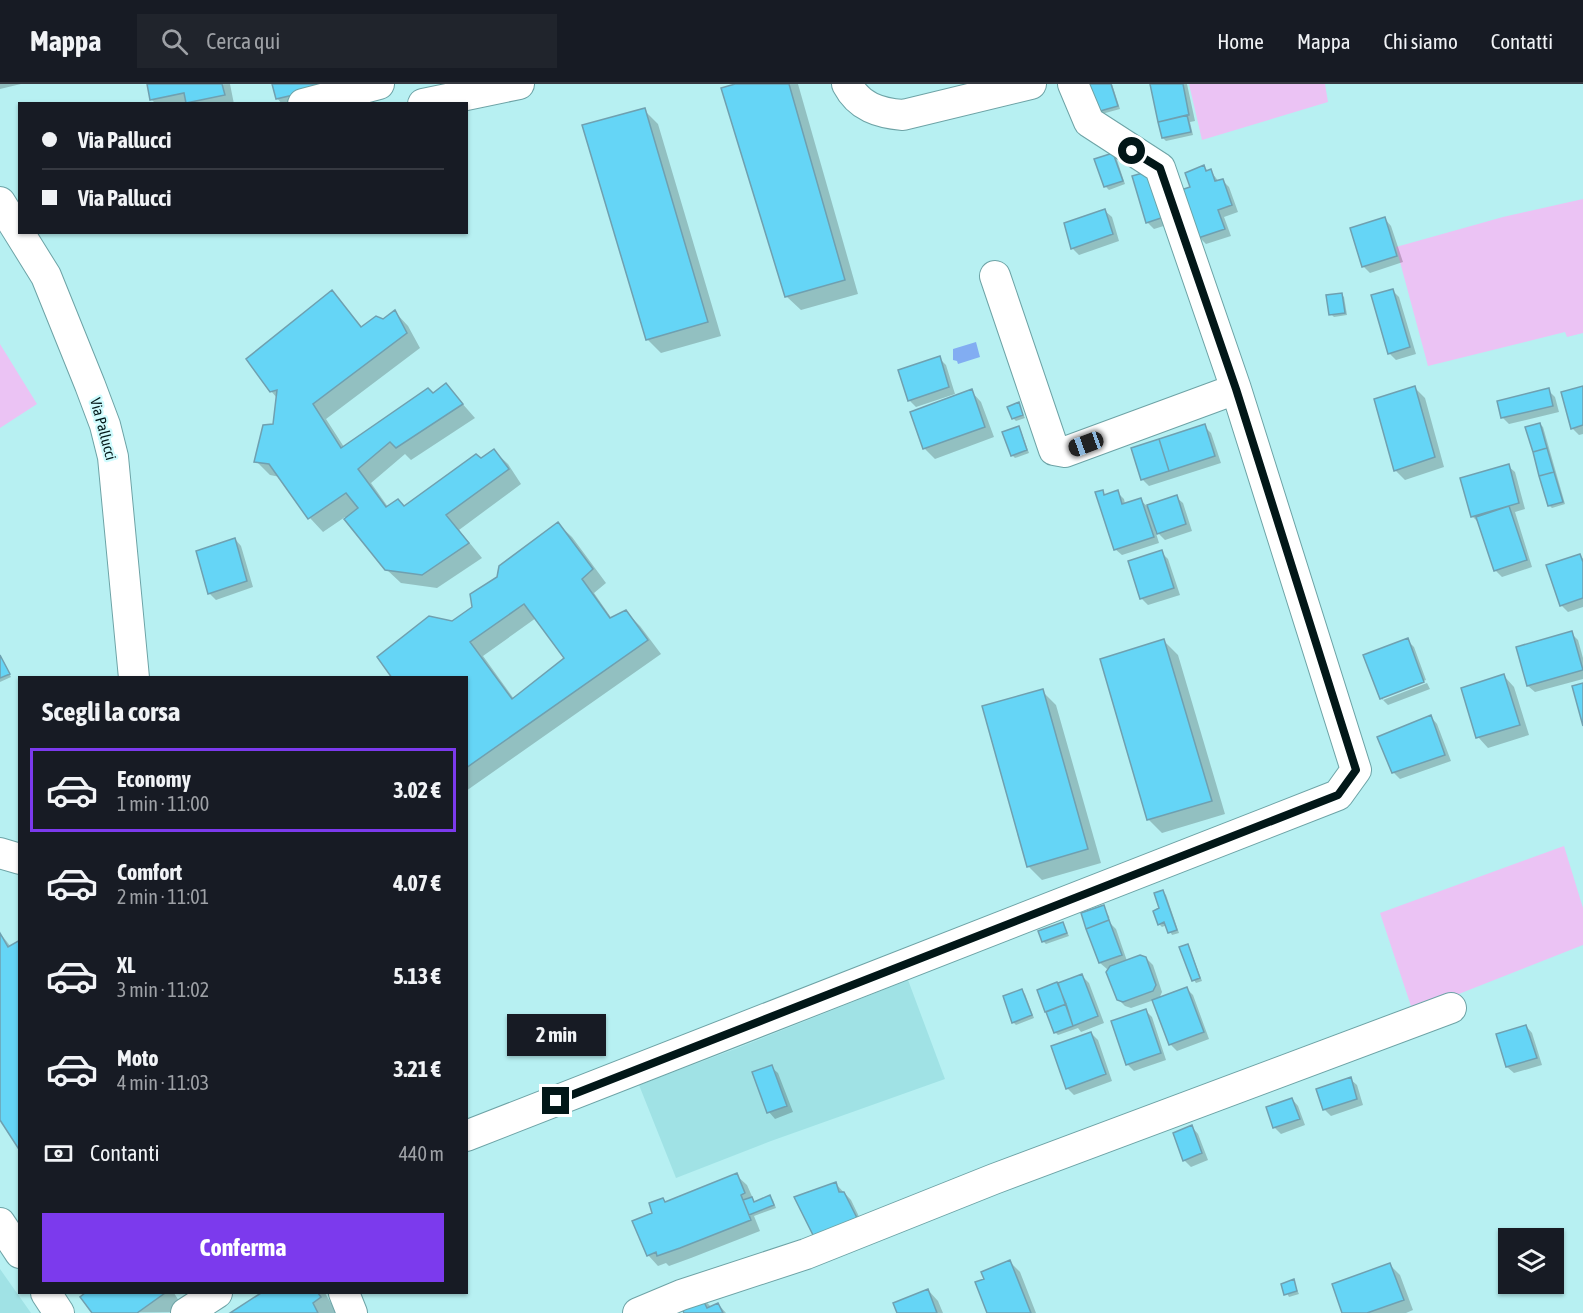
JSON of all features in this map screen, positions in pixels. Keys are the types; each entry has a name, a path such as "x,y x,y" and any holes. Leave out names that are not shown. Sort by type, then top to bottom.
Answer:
{"street":[{"path":"311,102 379,84"},
{"path":"432,96 519,84"},
{"path":"847,84 851,92 866,106 883,114 903,115 1031,84"},
{"path":"468,1135 1338,795 1356,770 1236,389 1160,168 1089,122 1073,84"},
{"path":"0,201 18,196"},
{"name":"Via Pallucci","path":"0,201 18,230"},
{"name":"Via Pallucci","path":"20,234 46,276 105,425 113,457 134,676"},
{"path":"995,276 1054,450 1065,452 1236,389"},
{"path":"0,854 18,858"},
{"path":"638,1313 681,1295 806,1254 1005,1175 1451,1008"},
{"path":"0,1224 18,1250"},
{"path":"47,1294 59,1313"},
{"path":"186,1313 215,1294"},
{"path":"344,1294 352,1313"}],"shaded area":[{"path":"1189,84 1325,84 1328,102 1202,140"},
{"path":"1583,199 1583,333 1567,337 1565,332 1428,366 1396,247 1503,217"},
{"path":"0,344 37,404 0,428"},
{"path":"1564,846 1583,908 1583,945 1413,1012 1380,913"},
{"path":"908,980 945,1079 771,1141 676,1178 639,1085"},
{"path":"0,1269 31,1313 0,1313"}],"water":[{"path":"976,342 980,357 958,364 953,360 953,349"}],"building":[{"path":"147,84 222,84 225,95 186,102 184,93 150,100"},
{"path":"272,84 317,84 319,89 276,99"},
{"path":"735,84 789,84 845,280 785,297 721,88"},
{"path":"1085,84 1111,84 1118,106 1093,113"},
{"path":"1150,84 1183,84 1189,115 1158,122"},
{"path":"645,108 708,322 646,340 582,125"},
{"path":"1187,115 1191,132 1162,138 1158,122"},
{"path":"1113,153 1123,181 1104,187 1094,159"},
{"path":"1204,165 1206,171 1211,169 1215,181 1223,179 1232,205 1218,210 1225,229 1198,238 1181,190 1190,187 1185,173"},
{"path":"1150,171 1164,217 1146,223 1132,176"},
{"path":"1105,209 1113,234 1071,249 1064,223"},
{"path":"1385,217 1397,256 1362,267 1350,228"},
{"path":"1393,289 1410,347 1388,354 1371,295"},
{"path":"332,290 361,327 376,316 383,319 395,310 407,333 313,404 341,448 428,388 433,393 446,383 463,404 396,448 390,442 358,469 386,507 398,499 404,506 476,454 481,458 494,449 509,469 446,515 469,543 422,575 385,570 344,519 358,508 346,493 308,519 269,464 254,462 263,425 273,424 277,390 270,392 246,359"},
{"path":"1342,293 1345,313 1329,315 1326,295"},
{"path":"940,356 949,387 908,401 898,370"},
{"path":"1415,386 1435,457 1394,471 1374,399"},
{"path":"1583,386 1583,425 1571,429 1561,392"},
{"path":"1549,388 1553,406 1501,418 1497,401"},
{"path":"972,389 985,427 923,449 910,412"},
{"path":"1019,402 1023,415 1012,419 1007,407"},
{"path":"1540,423 1547,448 1533,452 1525,427"},
{"path":"1205,424 1215,456 1169,471 1159,439"},
{"path":"1019,426 1027,450 1011,456 1002,432"},
{"path":"1159,439 1169,471 1141,480 1131,448"},
{"path":"1547,448 1554,472 1539,476 1533,452"},
{"path":"1509,464 1519,503 1471,517 1460,478"},
{"path":"1554,472 1563,502 1548,506 1539,476"},
{"path":"1103,490 1104,495 1118,490 1122,504 1141,498 1154,537 1114,550 1095,492"},
{"path":"1177,495 1186,524 1157,534 1147,505"},
{"path":"1509,506 1527,560 1494,571 1476,517"},
{"path":"558,522 593,569 582,579 610,618 626,610 648,640 468,767 468,676 391,676 377,657 429,616 452,621 472,607 470,594 497,577 499,566","holes":["524,604 564,658 512,699 470,642"]},
{"path":"235,538 247,581 208,594 196,551"},
{"path":"1162,550 1174,588 1140,599 1128,561"},
{"path":"1580,554 1583,562 1583,598 1560,606 1546,565"},
{"path":"1572,631 1583,670 1527,686 1516,647"},
{"path":"1408,638 1424,682 1380,699 1363,655"},
{"path":"1164,639 1212,801 1147,820 1100,659"},
{"path":"0,655 10,674 0,678"},
{"path":"1504,674 1520,725 1476,738 1461,688"},
{"path":"1583,683 1583,726 1572,686"},
{"path":"1043,689 1088,849 1027,867 982,706"},
{"path":"1431,715 1445,755 1392,773 1377,737"},
{"path":"1163,890 1177,930 1168,933 1164,922 1158,925 1153,911 1159,908 1154,893"},
{"path":"1104,905 1109,920 1086,929 1081,913"},
{"path":"1109,920 1122,955 1099,963 1086,929"},
{"path":"1063,922 1067,933 1042,942 1038,931"},
{"path":"0,933 8,947 18,941 18,1148 0,1120"},
{"path":"1188,944 1200,978 1192,981 1179,947"},
{"path":"1140,955 1146,957 1156,985 1153,991 1123,1002 1117,1000 1106,972 1110,966"},
{"path":"1082,974 1098,1016 1073,1026 1058,983"},
{"path":"1057,982 1066,1004 1045,1012 1037,990"},
{"path":"1187,987 1204,1032 1169,1045 1152,1000"},
{"path":"1022,989 1032,1015 1012,1023 1003,996"},
{"path":"1066,1004 1073,1026 1054,1033 1046,1012"},
{"path":"1146,1009 1161,1053 1126,1065 1111,1021"},
{"path":"1526,1025 1537,1058 1506,1067 1496,1034"},
{"path":"1091,1032 1106,1074 1066,1089 1051,1046"},
{"path":"772,1065 787,1106 767,1113 752,1072"},
{"path":"1351,1077 1357,1099 1323,1110 1316,1089"},
{"path":"1292,1098 1300,1119 1273,1128 1266,1107"},
{"path":"1192,1125 1202,1153 1183,1161 1173,1133"},
{"path":"737,1173 745,1193 741,1195 751,1220 657,1256 656,1252 647,1256 632,1221 652,1213 649,1203 663,1198 665,1202"},
{"path":"836,1182 839,1192 844,1192 858,1220 816,1241 794,1197"},
{"path":"770,1195 774,1205 749,1215 743,1200 752,1197 754,1202"},
{"path":"1010,1260 1031,1313 987,1313 975,1282 984,1279 981,1272"},
{"path":"1390,1263 1404,1300 1367,1313 1342,1313 1332,1284"},
{"path":"1294,1279 1297,1291 1284,1295 1281,1284"},
{"path":"928,1289 937,1313 897,1313 893,1303"},
{"path":"699,1292 707,1308 718,1303 723,1313 684,1313 679,1302"},
{"path":"84,1294 164,1294 137,1313 92,1313 80,1297"},
{"path":"259,1294 319,1294 321,1297 313,1303 318,1313 230,1313"}],"route":[{"path":"556,1101 1338,795 1356,770 1236,389 1160,168 1132,151"}]}
